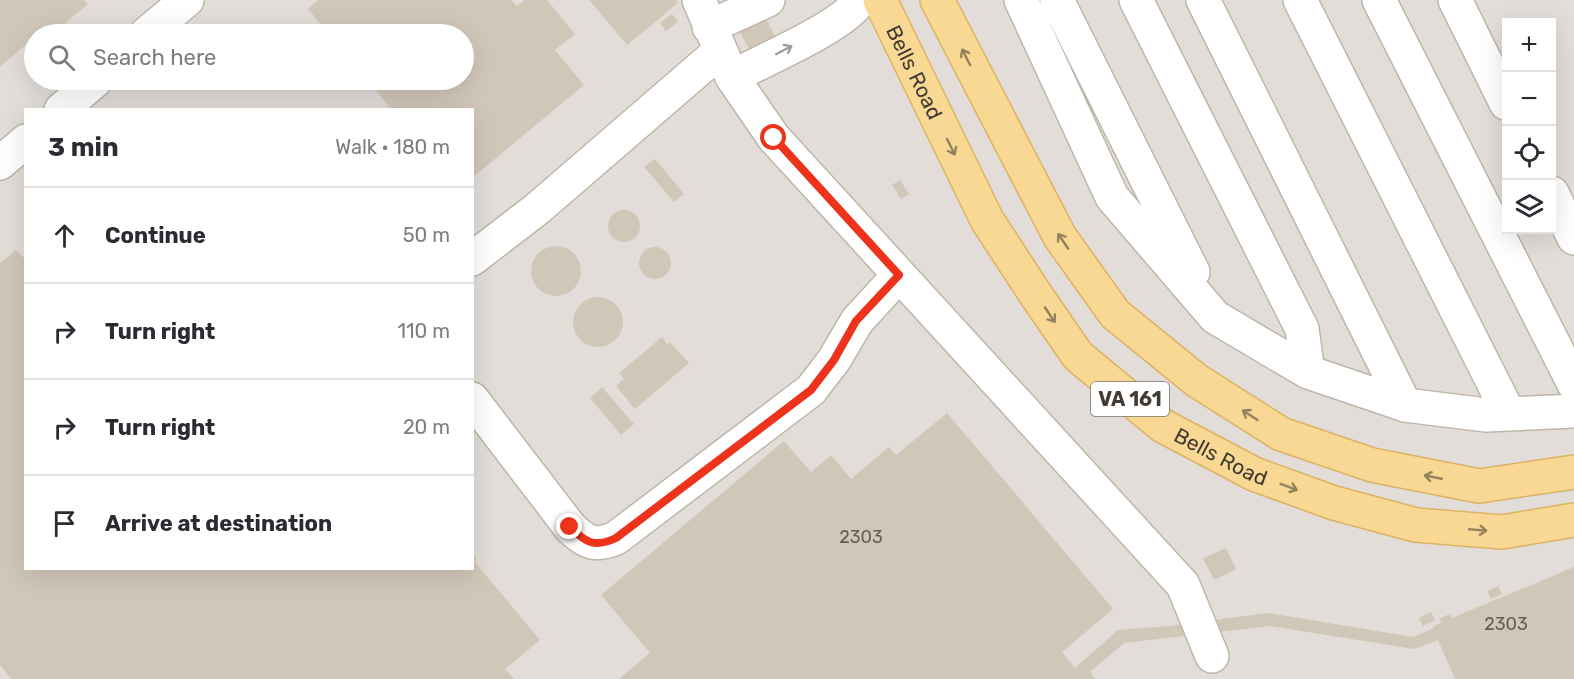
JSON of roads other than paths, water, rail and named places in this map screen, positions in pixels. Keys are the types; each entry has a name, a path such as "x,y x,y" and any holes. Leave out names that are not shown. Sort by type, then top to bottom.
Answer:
{"main road":[{"name":"Bells Road","path":"880,0 987,220 1030,285 1078,356 1163,426 1254,474 1334,504 1416,525 1502,532 1574,520"},
{"name":"VA 161","path":"937,0 1060,237 1115,314 1196,380 1281,434 1372,465 1479,486 1574,472"}],"lane":[{"path":"158,24 187,0"},
{"path":"474,257 537,209 715,39 768,0"},
{"path":"715,39 826,28 855,9 860,0"},
{"path":"1021,0 1112,197 1215,317 1308,372 1405,405 1486,415 1574,411"},
{"path":"1057,0 1215,317"},
{"path":"1136,0 1302,329 1308,372"},
{"path":"1203,0 1405,405"},
{"path":"1300,0 1509,414"},
{"path":"1379,0 1574,384"},
{"path":"1455,0 1502,95"},
{"path":"715,39 774,138 1184,585 1212,656"},
{"path":"0,163 24,143"},
{"path":"1556,203 1574,238"},
{"path":"474,402 570,527 585,542 600,545 616,538 811,390 834,360 856,321 899,275"}]}
